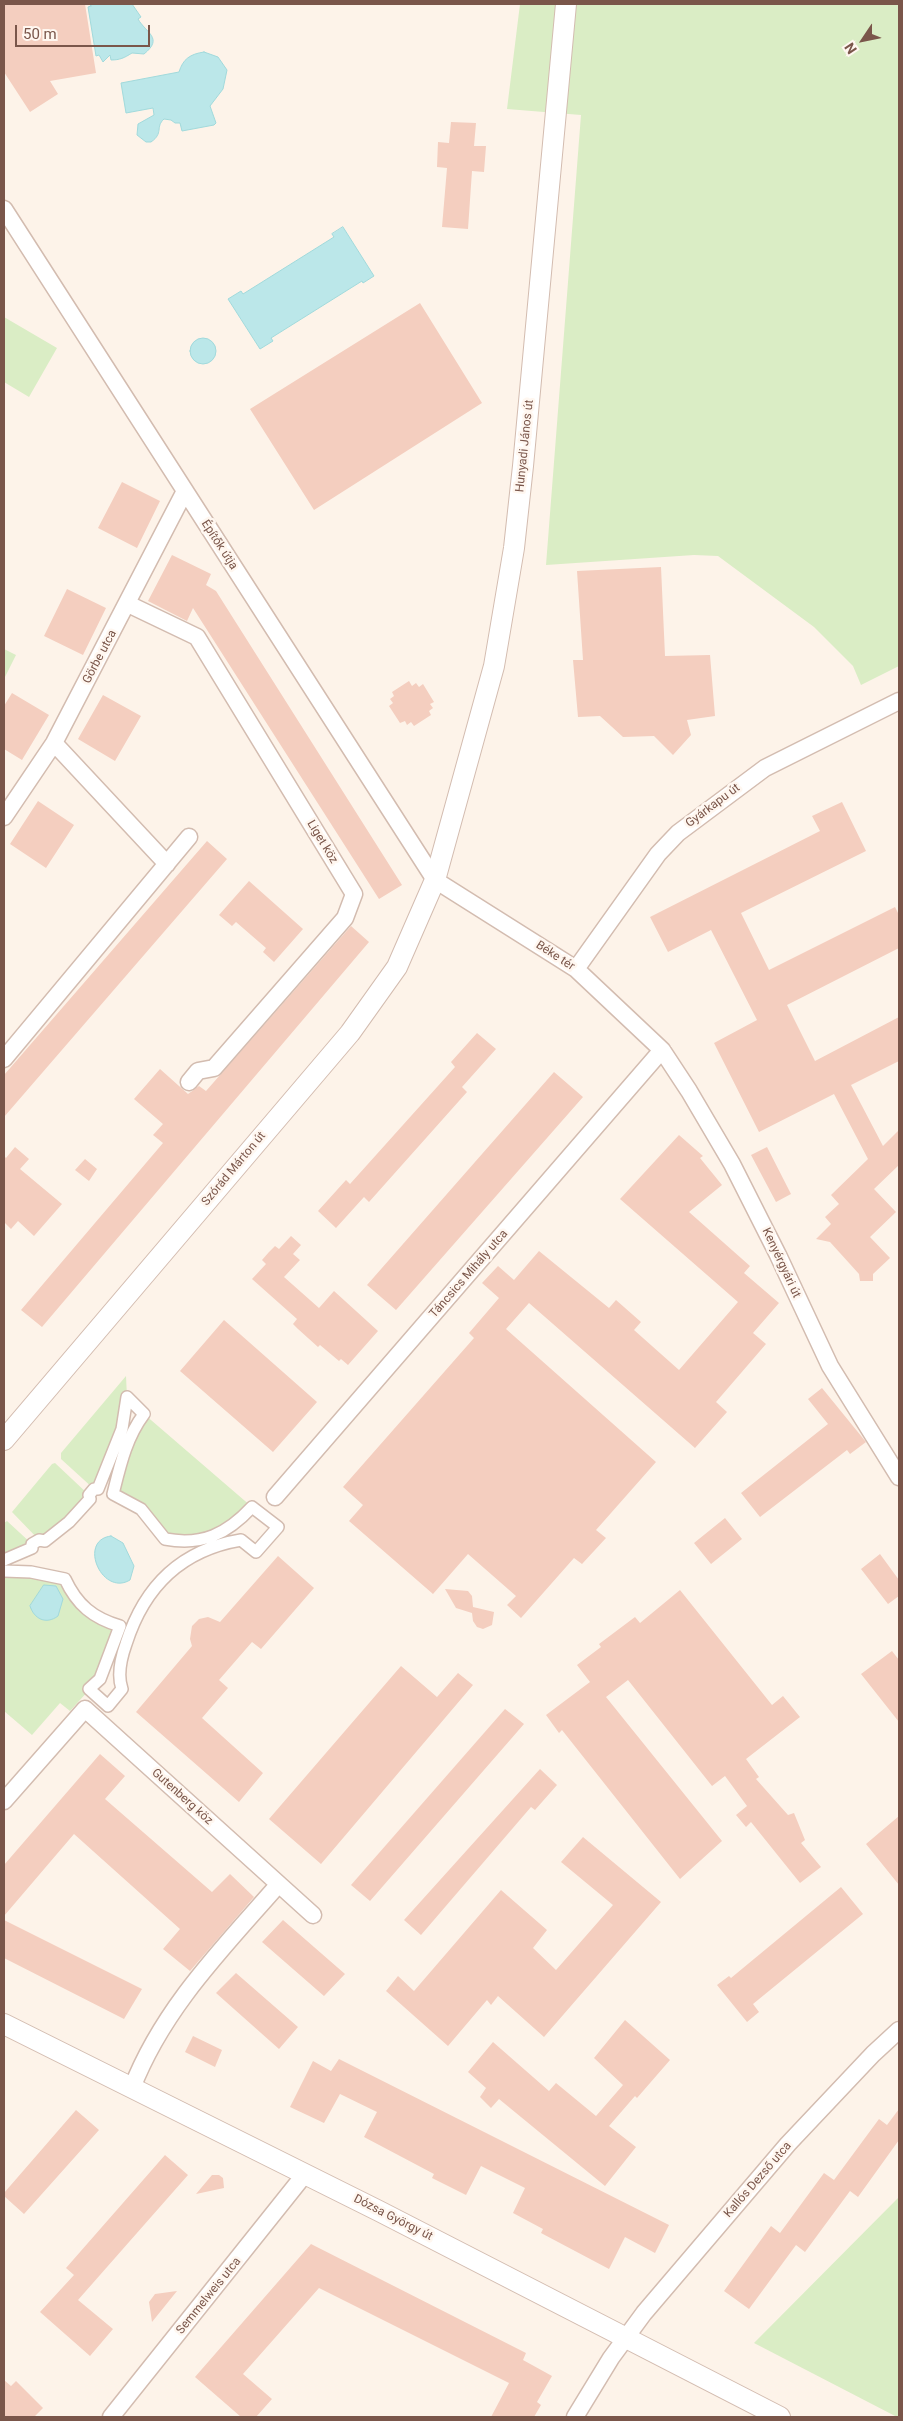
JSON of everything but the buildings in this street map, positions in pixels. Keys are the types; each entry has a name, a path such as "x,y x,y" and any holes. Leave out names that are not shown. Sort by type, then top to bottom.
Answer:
{"street":[{"name":"Hunyadi János út","path":"435,880 484,709 503,620 527,428 566,4"},
{"name":"Építők útja","path":"4,209 435,880"},
{"name":"Görbe utca","path":"4,817 54,743 128,604 185,491"},
{"name":"Liget köz","path":"128,604 197,637 354,894 345,918 214,1068 198,1071 189,1082"},
{"name":"Gyárkapu út","path":"576,969 658,854 678,833 765,768 899,701"},
{"path":"54,743 167,864"},
{"path":"4,1059 189,837"},
{"name":"Béke tér","path":"435,880 576,969 662,1050"},
{"name":"Szórád Márton út","path":"4,1440 350,1034 397,967 435,880"},
{"name":"Kenyérgyári út","path":"662,1050 689,1091 732,1164 778,1255 830,1366 899,1477"},
{"name":"Táncsics Mihály utca","path":"275,1497 662,1050"},
{"path":"4,1560 32,1548 32,1544 40,1540 44,1541 69,1522 90,1499 88,1495 94,1488 98,1489 120,1436 127,1397 144,1414 134,1427 126,1447 114,1494 141,1509 165,1540 192,1542 202,1540 224,1531 240,1520 252,1507 278,1527 256,1552 241,1540 222,1544 194,1555 167,1576 144,1603 134,1623 123,1654 120,1670 122,1689 108,1706 89,1690 100,1679 120,1626 91,1614 80,1604 65,1579 31,1572 4,1572"},
{"name":"Gutenberg köz","path":"4,1801 85,1709 313,1915"},
{"path":"132,2088 146,2054 183,1994 278,1885"},
{"name":"Dózsa György út","path":"4,2024 305,2174 780,2417"},
{"name":"Kallós Dezső utca","path":"575,2417 625,2338 788,2144 899,2030"},
{"name":"Semmelweis utca","path":"111,2417 305,2174"}],"green space":[{"path":"520,4 899,4 899,666 861,685 853,666 814,627 718,556 694,555 546,565 581,115 507,109"},
{"path":"4,317 57,348 29,397 4,382"},
{"path":"4,649 16,655 4,679"},
{"path":"126,1376 127,1397 122,1429 94,1489 61,1459 61,1453"},
{"path":"144,1414 252,1507 224,1531 165,1539 152,1522 113,1494"},
{"path":"55,1463 89,1495 90,1499 39,1540 12,1512 52,1464"},
{"path":"7,1521 32,1544 4,1560 4,1523"},
{"path":"4,1571 65,1579 71,1593 120,1626 89,1690 70,1711 60,1703 32,1735 4,1711"},
{"path":"899,2197 899,2417 897,2417 754,2343"}],"water":[{"path":"89,4 132,4 141,17 138,19 141,24 152,36 153,44 144,54 132,53 117,60 111,60 110,55 103,62 99,55 96,56 88,7 91,6"},
{"path":"204,52 218,57 227,70 223,89 210,106 216,123 182,131 180,123 164,119 161,122 155,139 151,142 146,142 137,135 138,124 154,115 153,108 126,113 121,83 179,72 188,58"},
{"path":"343,227 374,276 363,283 362,281 271,338 273,341 260,349 228,299 241,291 243,294 334,237 332,234"},
{"path":"203,338 212,342 216,351 212,360 203,364 194,360 190,351 194,342"},
{"path":"111,1536 123,1543 134,1566 130,1580 120,1583 110,1581 97,1566 96,1547 101,1540"},
{"path":"44,1585 56,1586 63,1599 58,1616 54,1619 45,1620 37,1617 30,1606"}]}
